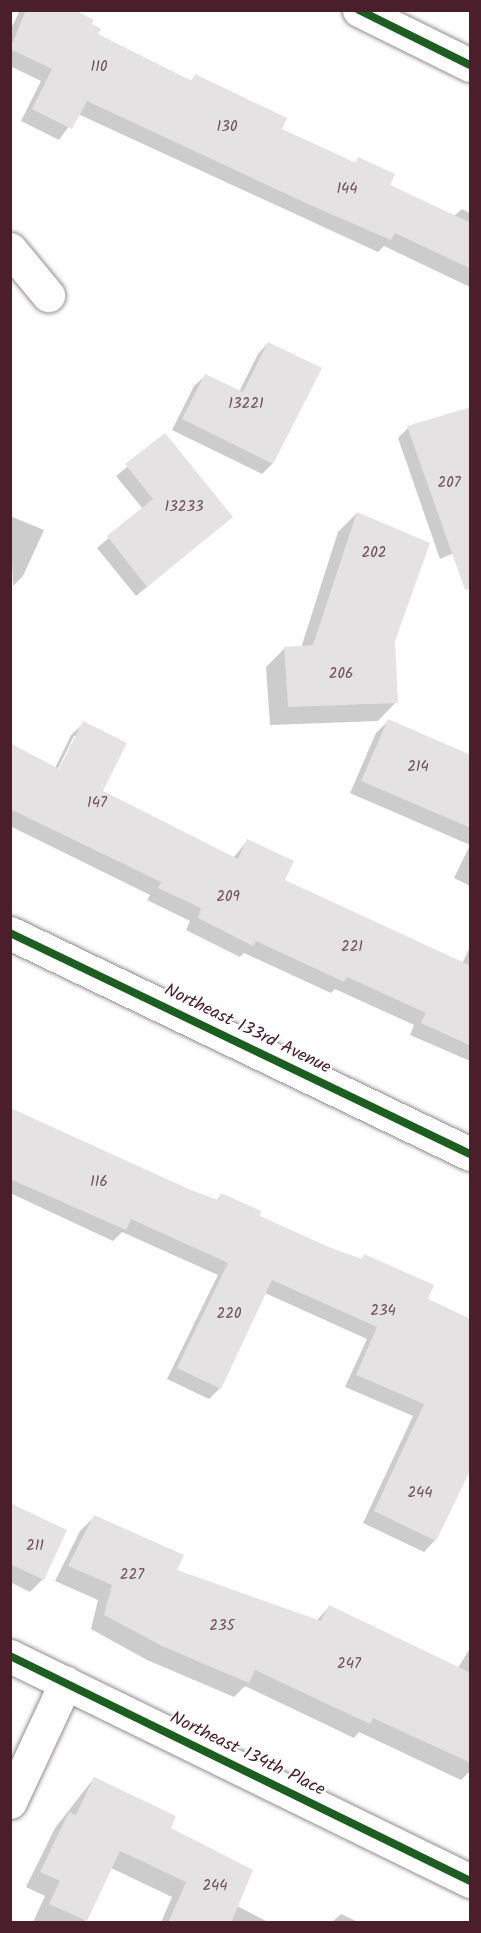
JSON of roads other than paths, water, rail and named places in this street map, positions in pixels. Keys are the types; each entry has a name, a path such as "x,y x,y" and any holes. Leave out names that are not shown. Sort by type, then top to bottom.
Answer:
{"street":[{"path":"359,10 471,64"},
{"path":"10,249 48,296"},
{"name":"Northeast 133rd Avenue","path":"10,933 471,1154"},
{"name":"Northeast 134th Place","path":"10,1656 471,1881"},
{"path":"10,1802 66,1682"}]}
